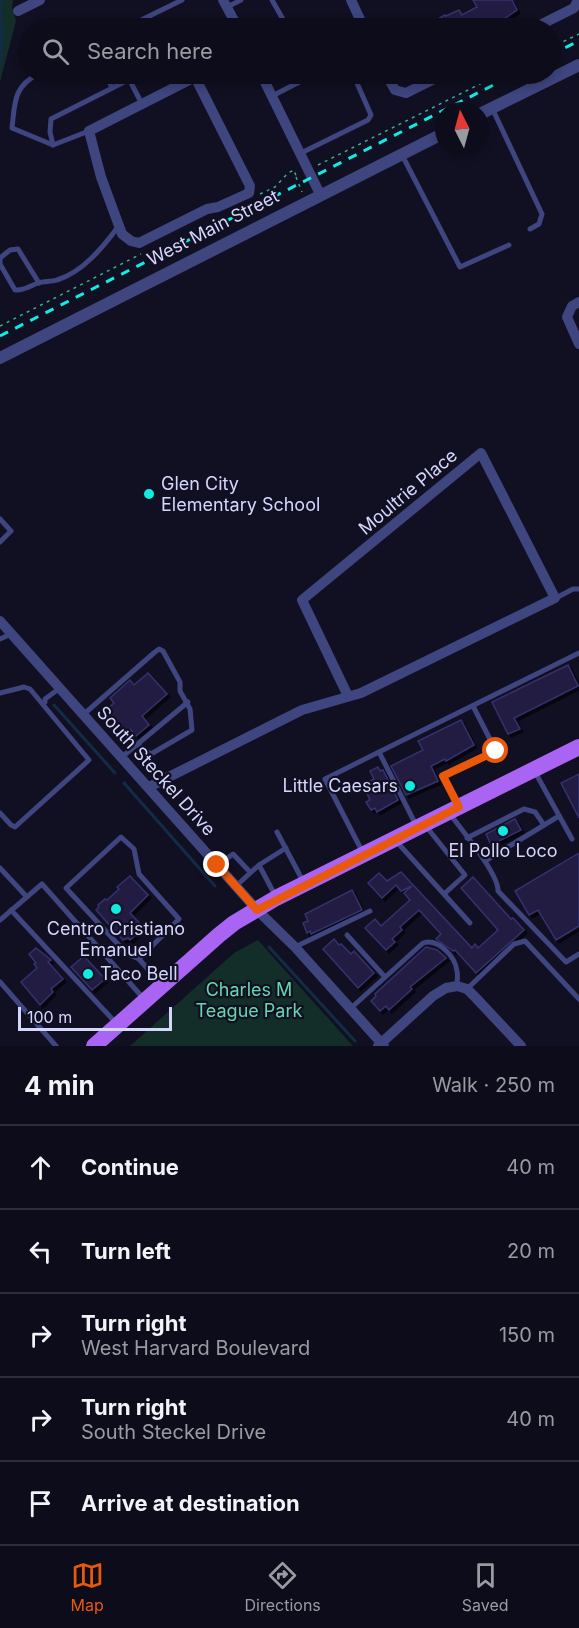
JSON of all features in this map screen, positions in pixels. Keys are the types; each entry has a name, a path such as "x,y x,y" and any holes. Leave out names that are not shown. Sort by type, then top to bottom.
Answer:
{"main road":[{"path":"94,1046 161,984 234,923 276,898 579,747"}],"street":[{"path":"18,11 40,0"},
{"path":"351,0 359,18"},
{"path":"554,18 574,8 578,0"},
{"path":"225,3 233,18"},
{"path":"561,73 579,64"},
{"path":"181,84 89,131 101,177 122,234 131,241 139,243 207,209 218,207 249,193 250,186 202,84"},
{"path":"266,84 320,194"},
{"path":"392,84 395,90 406,93 424,84"},
{"path":"489,110 539,84"},
{"name":"West Main Street","path":"0,358 435,138"},
{"path":"579,302 572,306 568,313 568,322 579,344"},
{"name":"Moultrie Place","path":"348,696 302,600 481,453 555,598"},
{"path":"149,787 302,710 361,693 555,598"},
{"name":"South Steckel Drive","path":"0,621 56,691 84,714 257,910 295,947 381,1045 433,996 446,988 462,987"},
{"path":"462,987 521,1046"}],"lane":[{"path":"145,18 182,0"},
{"path":"225,3 241,0"},
{"path":"272,0 282,18"},
{"path":"23,84 17,90 12,128 53,145 89,131"},
{"path":"110,84 112,88"},
{"path":"53,145 50,132 51,119 120,84"},
{"path":"132,84 142,104"},
{"path":"272,96 295,84"},
{"path":"301,153 368,120 371,115 357,84"},
{"path":"492,108 542,214 540,224 530,229"},
{"path":"402,154 460,267 509,245"},
{"path":"39,283 18,249 10,250 0,258 0,264 15,290 21,291 39,283 58,280 79,267 102,249 119,225"},
{"path":"0,519 11,531 0,542"},
{"path":"555,598 573,589 579,589"},
{"path":"0,639 11,634"},
{"path":"84,714 159,649 163,651 180,681 180,691 188,702 192,730 151,754 138,745"},
{"path":"363,855 325,779 579,653"},
{"path":"0,693 24,687 30,689 89,760 15,827 10,825 0,813"},
{"path":"43,703 56,691"},
{"path":"122,758 188,702"},
{"path":"473,706 496,751 443,776 454,810 467,838 499,884 498,891 566,962 579,954"},
{"path":"379,752 421,826 465,875 444,894"},
{"path":"535,770 572,839"},
{"path":"467,838 524,809 535,812 544,825"},
{"path":"485,861 559,816"},
{"path":"277,832 305,884"},
{"path":"139,959 179,918 139,874 134,849 122,837 66,888 127,954 139,959 161,984"},
{"path":"395,839 470,923"},
{"path":"236,886 259,865 286,848"},
{"path":"217,865 233,854 250,872"},
{"path":"259,865 276,898"},
{"path":"0,868 27,897"},
{"path":"0,920 42,884 145,1000"},
{"path":"11,910 117,1025"},
{"path":"295,947 370,911"},
{"path":"347,935 385,977"},
{"path":"350,1010 423,943 430,941 435,942 454,962 462,987 514,944 525,941 579,999"},
{"path":"0,982 57,1046"}],"path":[{"path":"561,43 579,34"}],"green space":[{"path":"0,0 13,0 12,8 16,21 0,82"},
{"name":"Charles M Teague Park","path":"258,940 353,1046 130,1046 234,953"}],"building":[{"path":"473,0 512,0 517,10 505,18 440,18 459,10 462,15 477,7"},
{"path":"568,665 578,686 514,718 520,729 508,734 492,702"},
{"path":"148,673 167,694 142,716 149,725 136,736 130,729 126,732 106,710 114,703 110,698 130,680 134,685"},
{"path":"461,720 474,745 446,761 445,759 431,766 438,781 406,795 391,766 423,750 418,741"},
{"path":"378,767 380,771 383,770 398,800 377,812 375,808 371,810 366,802 370,800 363,785 374,779 370,771"},
{"path":"579,774 579,818 561,783"},
{"name":"El Pollo Loco","path":"515,819 521,830 491,845 486,834"},
{"path":"579,853 579,926 556,940 538,910 529,915 515,891"},
{"path":"401,872 472,948 475,944 478,948 498,930 461,888 473,877 524,930 476,973 455,950 453,951 436,939 441,934 419,910 400,927 402,930 392,939 395,942 386,950 365,928 375,919 381,926 410,900 404,893 412,886 401,891 396,885 382,898 368,883 379,873 387,881"},
{"name":"Centro Cristiano Emanuel","path":"130,876 148,895 130,913 144,928 130,940 128,938 123,940 96,910 98,905 105,899 107,900"},
{"path":"352,890 362,910 311,934 310,931 307,933 303,923 308,921 305,914"},
{"path":"334,939 351,954 354,951 374,973 358,988 323,949"},
{"path":"426,947 437,950 446,958 410,987 412,989 389,1010 386,1006 380,1011 371,1001 376,996 375,994"},
{"path":"36,948 51,960 48,962 63,979 51,989 53,992 40,1005 21,982 37,968 29,954"},
{"name":"Taco Bell","path":"84,956 105,979 92,990 71,967"}],"waterway":[{"path":"0,65 2,0"},
{"path":"54,705 115,773"},
{"path":"124,783 215,886"},
{"path":"269,947 355,1041"}],"railway":[{"path":"561,50 579,41"},
{"path":"0,336 495,84"}],"place":[{"name":"Glen City Elementary School","path":"149,494"},
{"name":"Little Caesars","path":"410,786"},
{"name":"El Pollo Loco","path":"503,831"},
{"name":"Centro Cristiano Emanuel","path":"116,909"},
{"name":"Taco Bell","path":"88,974"}],"route":[{"path":"217,865 257,910 276,898 459,807 443,776 496,751"}]}
